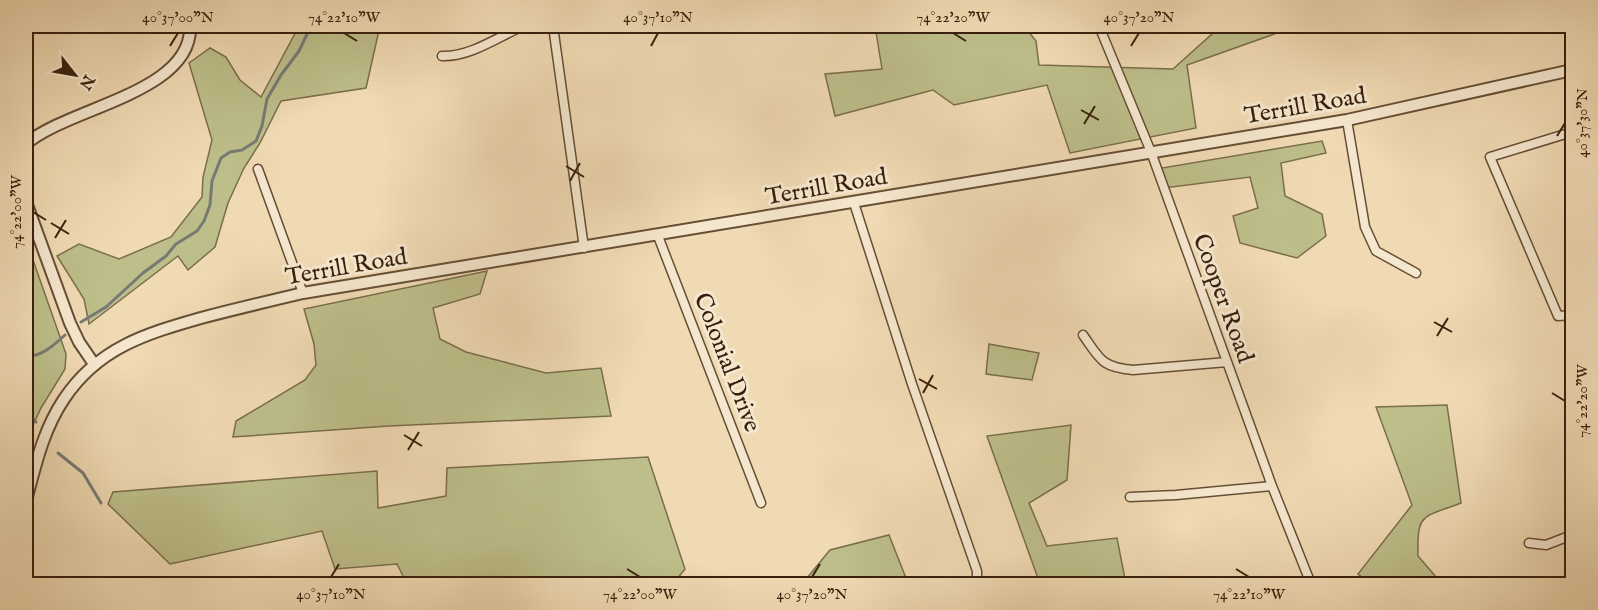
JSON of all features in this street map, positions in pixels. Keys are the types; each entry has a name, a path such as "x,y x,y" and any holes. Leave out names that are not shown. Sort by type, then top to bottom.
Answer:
{"street":[{"path":"26,144 46,131 155,81 180,57 189,37 190,26"},
{"path":"442,56 465,53 523,26"},
{"path":"553,26 584,248"},
{"name":"Cooper Road","path":"1099,26 1151,152 1272,486 1311,585"},
{"name":"Terrill Road","path":"26,501 44,438 52,419 63,400 94,364 133,340 158,330 247,305 303,293 658,236 1347,120 1572,70"},
{"path":"1347,120 1365,227 1376,251 1416,273"},
{"path":"1572,132 1490,157 1558,316 1572,315"},
{"path":"258,169 303,293"},
{"path":"26,202 70,323 79,342 94,364"},
{"path":"854,203 912,384 977,571 977,585"},
{"name":"Colonial Drive","path":"658,236 761,503"},
{"path":"1083,335 1104,363 1119,369 1133,370 1227,362"},
{"path":"1130,497 1272,486"},
{"path":"1529,543 1546,545 1572,536"}],"green space":[{"path":"299,26 380,26 366,88 281,101 260,143 244,168 228,203 215,247 188,270 178,256 89,324 84,299 57,256 79,244 119,259 171,237 202,197 203,177 212,140 189,63 210,48 226,57 240,80 261,97"},
{"path":"875,26 1024,26 1036,41 1039,65 1173,69 1213,33 1214,26 1297,26 1187,65 1196,128 1070,153 1047,85 954,105 933,90 835,116 825,74 882,69"},
{"path":"1322,141 1326,153 1281,163 1285,196 1322,214 1326,236 1297,258 1240,243 1233,216 1258,208 1250,177 1164,188 1156,169"},
{"path":"26,240 66,354 65,369 41,408 26,440"},
{"path":"487,271 480,294 433,308 440,339 466,352 546,373 601,368 611,416 389,426 233,437 236,421 305,380 316,365 314,344 304,309"},
{"path":"989,344 1039,353 1032,380 986,374"},
{"path":"1447,405 1461,503 1424,519 1419,531 1418,542 1418,556 1442,584 1371,584 1358,574 1412,505 1376,407"},
{"path":"1071,425 1067,480 1029,503 1047,546 1117,538 1126,584 1040,584 987,436"},
{"path":"648,457 685,569 673,584 407,584 397,564 335,569 322,531 170,564 108,504 113,492 377,471 378,508 446,496 447,468"},
{"path":"889,535 906,578 889,584 802,584 830,550"}],"waterway":[{"path":"81,322 106,307 143,273 166,256 176,244 197,231 210,205 212,181 221,158 230,152 242,150 256,141 262,126 267,99 299,51 311,26"},
{"path":"26,357 52,347 65,335"},
{"path":"26,413 36,422"},
{"path":"58,453 83,473 101,503"}]}
